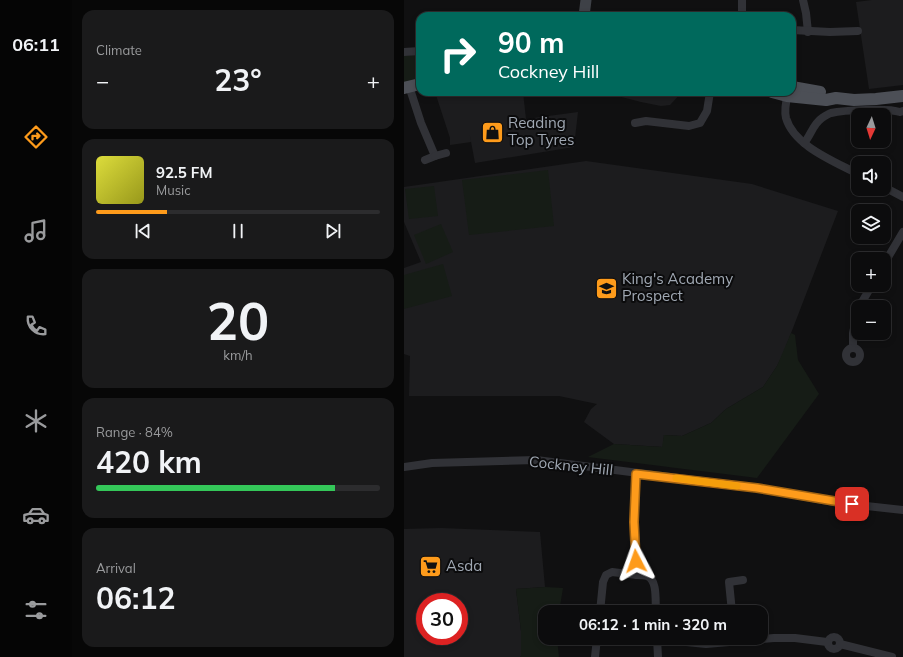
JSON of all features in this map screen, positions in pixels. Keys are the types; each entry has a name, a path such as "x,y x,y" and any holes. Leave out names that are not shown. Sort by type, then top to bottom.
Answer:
{"main road":[{"path":"796,92 828,93 836,98 865,100 903,96"}],"street":[{"path":"584,12 586,0"},
{"path":"742,0 742,12"},
{"path":"803,0 808,32"},
{"path":"796,30 808,32 858,31"},
{"path":"404,52 416,51"},
{"path":"411,86 422,123 435,156"},
{"path":"635,123 646,121 689,126 700,123 707,111 709,96"},
{"path":"788,96 786,112 789,125 804,143 851,170"},
{"path":"804,143 814,126 821,118 830,114 858,111 903,111"},
{"path":"425,160 446,153"},
{"path":"891,191 903,197"},
{"path":"891,252 903,232"},
{"path":"853,340 853,348"},
{"name":"Cockney Hill","path":"404,467 432,463 536,460 636,474 757,488 838,503 903,510"},
{"path":"636,474 634,522 637,574"},
{"path":"601,605 603,582 606,575 612,572 646,575 652,579 654,584 656,605"},
{"path":"731,605 729,582 743,580"},
{"path":"768,638 801,638 827,642 829,647 832,649 838,648 840,644 892,657"},
{"path":"595,657 596,645"},
{"path":"657,645 658,657"}],"shaded area":[{"path":"872,0 903,0 903,85 869,89 856,2"},
{"path":"416,54 416,81 404,83 404,56"},
{"path":"436,96 523,96 526,119 578,112 574,147 475,163 469,131 471,142 450,145 450,138"},
{"path":"618,96 678,96 670,105 661,106"},
{"name":"King's Academy Prospect","path":"586,161 752,184 838,211 783,354 763,387 726,409 711,423 682,436 664,435 663,447 614,444 584,422 591,409 597,404 559,396 409,396 410,356 404,354 404,268 421,262 404,222 404,187"},
{"path":"548,170 554,226 469,235 462,180"},
{"path":"434,186 438,216 409,219 405,189"},
{"path":"441,224 453,252 426,264 414,235"},
{"path":"443,264 452,296 404,309 404,275"},
{"path":"791,333 795,335 798,360 819,394 757,478 588,457 614,444 662,447 664,435 682,436 711,423 726,409 763,387 777,366"},
{"path":"441,528 540,532 545,587 516,589 521,631 520,657 404,657 404,529"},
{"path":"545,587 563,588 560,605 538,605 538,645 558,645 559,657 520,657 521,631 516,589"}],"slow traffic":[{"path":"676,478 737,486"}],"place":[{"name":"Reading Top Tyres","path":"492,132"},
{"name":"King's Academy Prospect","path":"606,288"},
{"name":"Asda","path":"431,566"}],"route":[{"path":"636,561 634,522 636,474 757,488 821,500 852,504"}]}
